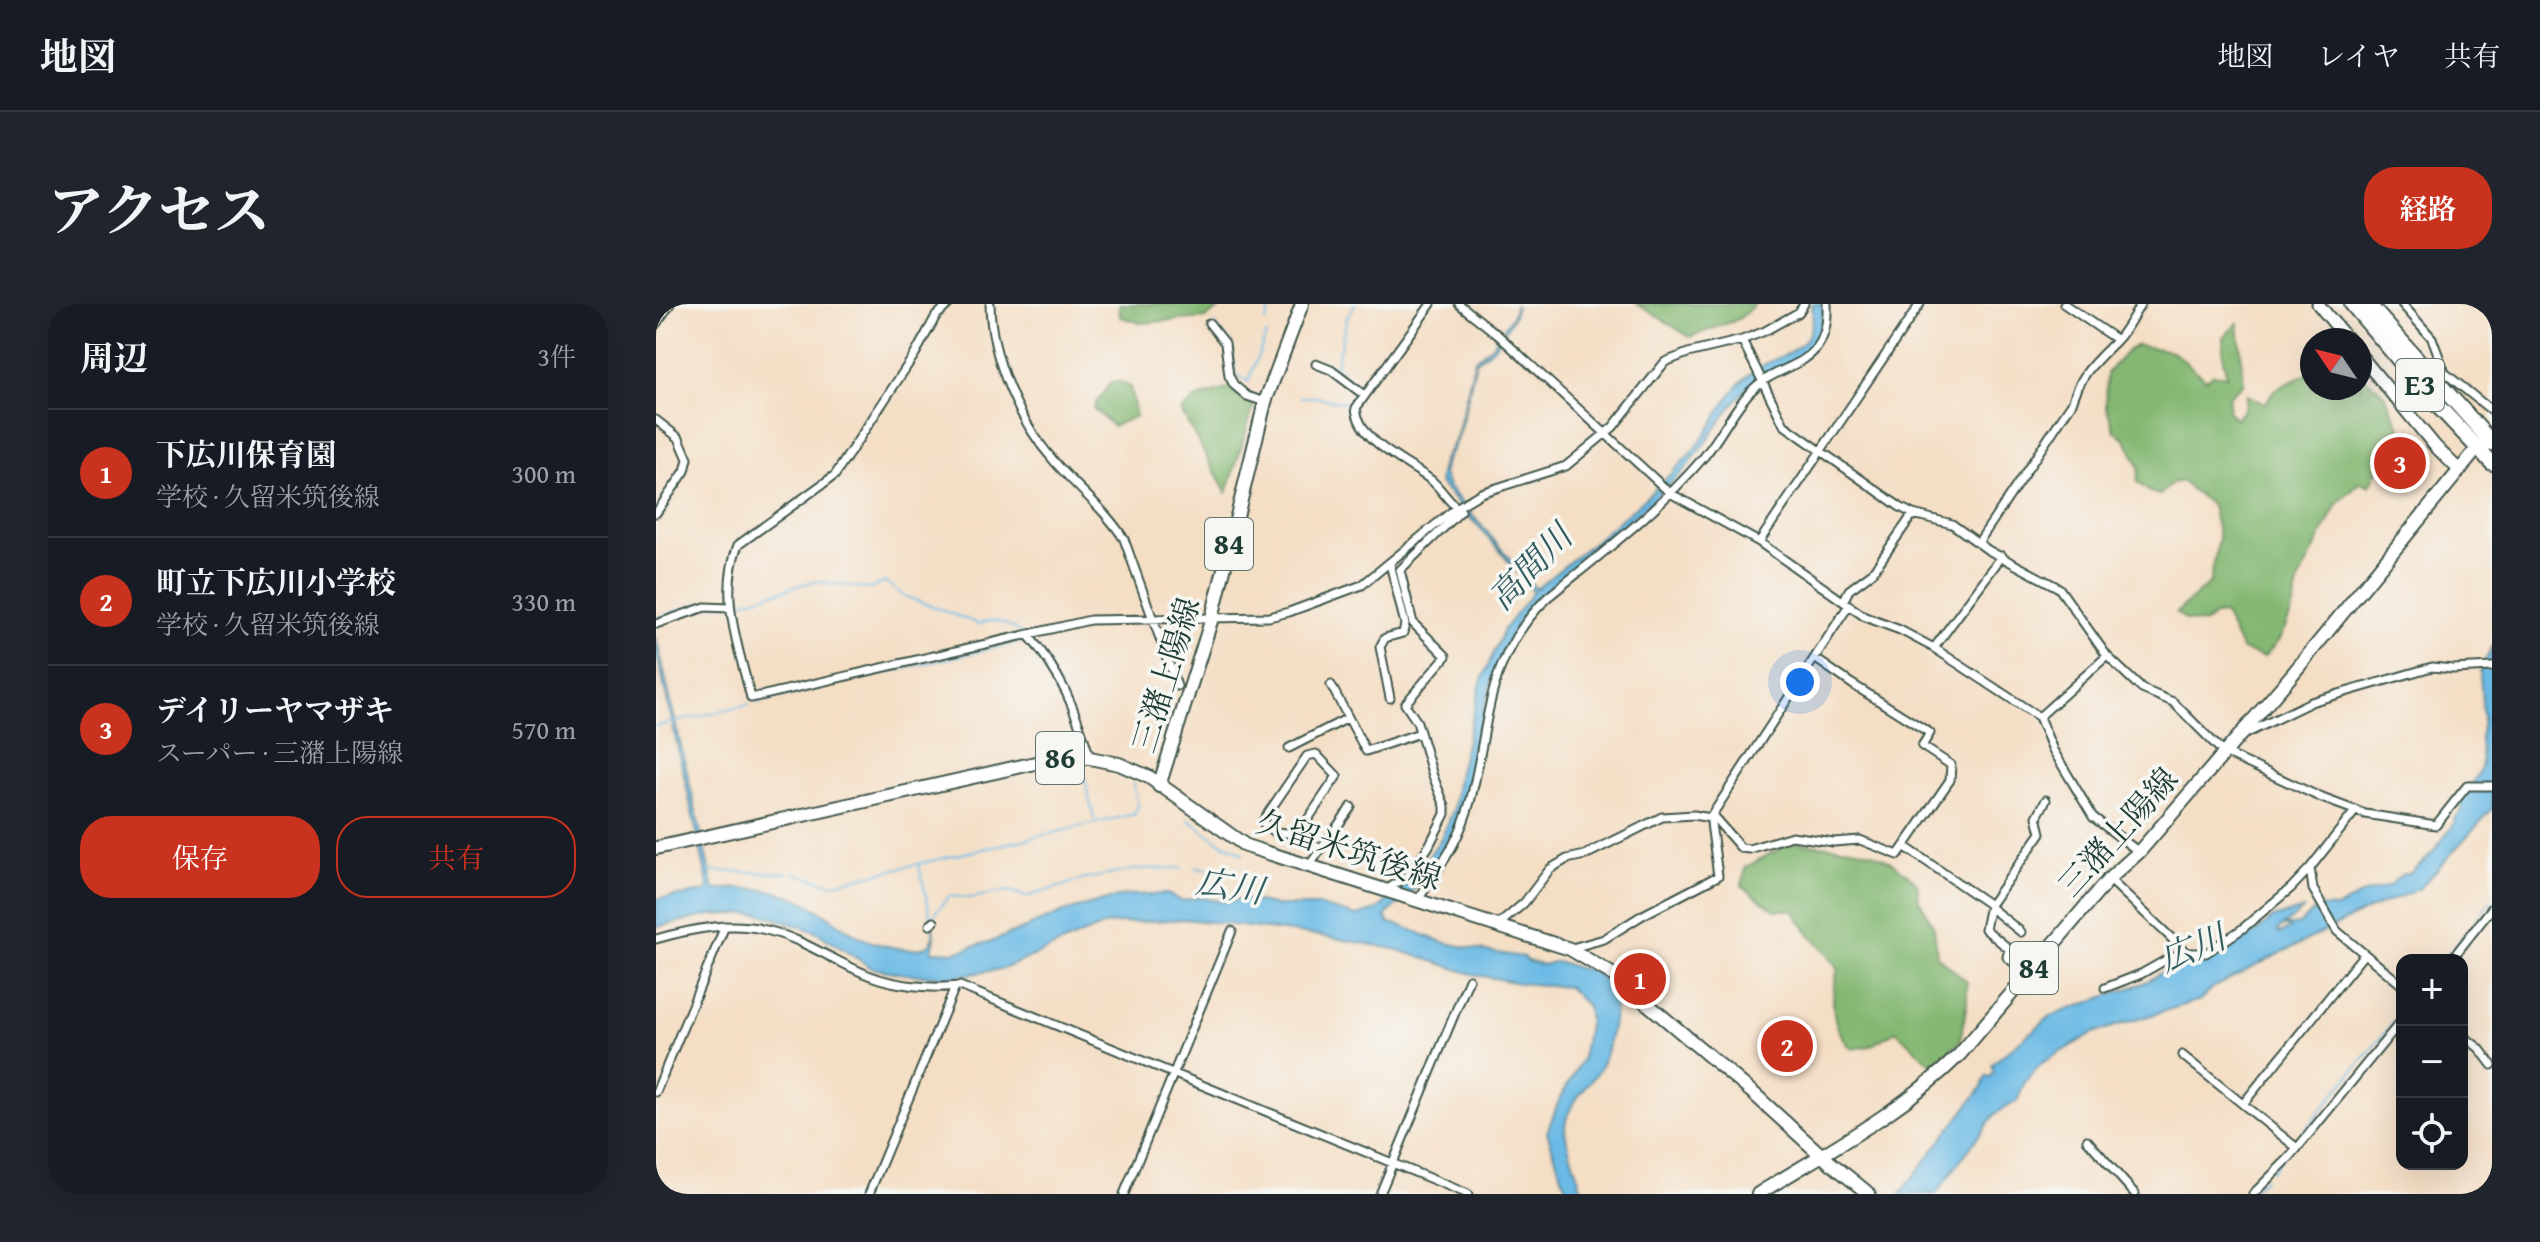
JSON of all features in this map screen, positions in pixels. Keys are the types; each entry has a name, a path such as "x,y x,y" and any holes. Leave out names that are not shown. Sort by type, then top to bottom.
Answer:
{"highway":[{"name":"E3","path":"2352,304 2437,405 2492,463"},
{"name":"E3","path":"2368,304 2492,443"}],"main road":[{"name":"三潴上陽線","path":"1159,786 1212,618 1265,402 1302,304"},
{"name":"三潴上陽線","path":"1758,1194 1934,1081 2291,676 2472,455"},
{"name":"久留米筑後線","path":"656,848 1062,757 1090,758 1119,764 1149,777 1239,843 1570,949 1612,974 1869,1194"}],"street":[{"path":"656,324 670,304"},
{"path":"949,304 936,316 915,354 835,475 738,545 730,605 751,698 1090,620 1236,615 1260,617 1289,612 1362,585 1459,506 1492,489 1566,466 1613,427 1665,362 1742,340 1799,312 1804,304"},
{"path":"990,304 990,324 1007,379 1029,428 1053,461 1113,522 1124,539 1177,686"},
{"path":"1388,892 1408,876 1429,846 1445,814 1417,722 1405,704 1446,656 1413,623 1400,570 1461,511 1434,482 1376,441 1364,428 1356,408 1431,304"},
{"path":"1459,304 1500,336 1670,493 1759,542 1865,617 1900,630 1934,648 2039,717 2053,750 2093,817 2139,852"},
{"path":"1415,899 1449,854 1465,817 1490,699 1509,646 1548,597 1670,493 1703,458 1749,394 1762,381 1808,358 1825,331 1827,304"},
{"path":"1759,542 1920,304"},
{"path":"2064,304 2117,340"},
{"path":"1978,543 2072,403 2080,380 2101,353 2117,340 2141,304"},
{"path":"2318,304 2338,328"},
{"path":"2402,304 2432,338 2445,373 2492,411"},
{"path":"1209,323 1225,343 1229,376 1234,385 1247,396 1265,402"},
{"path":"1742,340 1784,425 1913,514 1952,524 1978,543 2059,588 2107,656 2142,689 2173,702 2223,752 2322,798 2410,823 2436,825 2470,786 2492,786"},
{"path":"1316,364 1365,392"},
{"path":"2372,370 2435,446 2459,470"},
{"path":"656,420 679,438 688,459 685,471 656,513"},
{"path":"1570,949 1604,939 1718,876 1711,819 1816,659 1846,602 1849,590 1872,573 1913,514"},
{"path":"1934,648 1960,617 2002,556"},
{"path":"1390,564 1405,624 1403,633 1385,638 1380,647 1390,698"},
{"path":"656,635 657,623 705,607 730,605"},
{"path":"1028,635 1059,675 1077,713 1090,758"},
{"path":"2039,717 2107,656"},
{"path":"1496,926 1524,903 1550,869 1662,817 1694,815 1710,818 1737,845 1749,849 1792,836 1833,842 1860,840 1898,855 1950,780 1951,765 1922,746 1930,733 1816,659"},
{"path":"2235,737 2253,732 2311,702 2402,675 2432,667 2492,667"},
{"path":"1331,685 1366,751 1420,733"},
{"path":"1289,748 1348,718"},
{"path":"1298,834 1337,776 1316,754 1307,756 1262,822 1275,832 1298,834 1320,849"},
{"path":"2028,975 2007,957 2009,949 1985,929 1990,906 2041,833 2037,817 2046,800"},
{"path":"1309,866 1351,807"},
{"path":"2105,988 2141,974 2171,957 2206,953 2242,929 2291,888 2356,810"},
{"path":"1904,846 1990,906 2021,932"},
{"path":"2310,868 2313,889 2336,929 2396,980"},
{"path":"2109,879 2190,954"},
{"path":"2456,954 2492,908"},
{"path":"656,939 725,926 765,929 794,938 868,975 898,983 960,986 1468,1194"},
{"path":"656,1092 725,926"},
{"path":"1124,1194 1232,931"},
{"path":"2243,1104 2364,954"},
{"path":"1380,1194 1469,979"},
{"path":"869,1194 955,987"},
{"path":"2253,1194 2397,1026"},
{"path":"2468,1040 2492,1065"},
{"path":"2182,1055 2295,1146"},
{"path":"2087,1140 2135,1194"}],"green space":[{"path":"1119,304 1223,306 1206,318 1141,323 1120,317"},
{"path":"1637,304 1755,304 1739,319 1690,337"},
{"path":"2238,323 2244,383 2229,396 2228,412 2236,420 2244,408 2247,395 2265,404 2274,390 2300,377 2300,400 2372,400 2372,383 2383,394 2405,435 2389,449 2370,486 2361,482 2337,504 2299,580 2291,614 2279,640 2264,657 2242,650 2224,614 2216,615 2203,624 2186,620 2176,613 2210,583 2219,537 2212,506 2181,481 2173,483 2160,495 2137,482 2139,467 2126,439 2115,431 2106,406 2107,373 2127,351 2137,345 2172,351 2206,379 2213,374 2227,376 2223,361 2223,337"},
{"path":"1111,382 1121,382 1130,387 1136,416 1113,426 1093,408"},
{"path":"1229,388 1254,405 1227,493 1181,411 1195,399"},
{"path":"1792,842 1872,853 1901,869 1917,883 1919,900 1934,927 1937,956 1967,982 1967,1003 1960,1042 1932,1065 1896,1031 1870,1046 1852,1049 1839,1031 1834,1011 1838,969 1793,910 1775,910 1742,886 1746,867"}],"water":[{"path":"1516,304 1514,316 1494,347 1476,361 1459,435 1444,464 1443,474 1448,487 1536,589 1674,471 1699,443 1730,395 1745,378 1801,344 1812,322 1812,304 1823,304 1821,326 1816,341 1808,351 1748,387 1681,473 1543,592 1515,626 1489,689 1468,790 1458,822 1431,872 1385,916 1389,923 1443,942 1524,957 1527,961 1544,965 1553,962 1587,968 1614,986 1614,1015 1602,1063 1566,1120 1567,1143 1583,1194 1568,1194 1547,1132 1558,1103 1582,1059 1589,1020 1587,1006 1568,987 1519,983 1472,974 1395,949 1323,936 1185,919 1107,924 1003,969 950,977 872,968 816,932 759,913 711,915 656,927 656,899 706,892 709,888 656,650 656,637 714,890 755,889 785,894 811,906 858,936 898,948 928,945 933,938 931,919 935,937 932,951 955,952 995,940 1067,911 1125,895 1167,894 1182,901 1199,897 1223,902 1245,899 1277,906 1320,906 1357,916 1377,910 1415,877 1441,838 1453,811 1458,776 1481,682 1504,629 1533,592 1439,483 1442,462 1457,435 1475,359 1492,345 1512,316"},
{"path":"2492,646 2492,809 2419,889 2367,910 2267,960 2214,987 2200,1000 2093,1033 2042,1063 2026,1080 2017,1101 1995,1114 1936,1194 1900,1194 1982,1087 1986,1076 1990,1077 1994,1072 1992,1064 2051,1016 2146,982 2178,962 2201,964 2255,933 2273,918 2304,909 2277,931 2281,933 2290,928 2286,926 2299,924 2318,907 2336,908 2365,893 2392,885 2432,853 2455,823 2454,819 2462,810 2461,802 2480,771 2483,719 2480,672"}],"waterway":[{"path":"1265,322 1273,304"},
{"path":"1355,304 1347,318 1335,368 1363,389"},
{"path":"1215,324 1230,343 1236,374 1248,382 1266,335"},
{"path":"1301,397 1354,405"},
{"path":"735,604 815,581 870,589 885,582 904,596 979,624 1001,622 1021,633"},
{"path":"656,618 698,604 728,604"},
{"path":"756,703 1023,641 1029,642 1038,661 1064,696"},
{"path":"656,726 749,705"},
{"path":"1082,767 1094,819"},
{"path":"794,873 831,884 1135,814 1138,805 1133,782"},
{"name":"広川","path":"1188,819 1243,854"},
{"path":"919,866 931,918"},
{"name":"広川","path":"931,919 949,896 971,898 1010,891 1026,897 1085,879 1139,869 1182,868"},
{"name":"広川","path":"1194,868 1227,872"},
{"path":"709,871 787,873"},
{"path":"2449,954 2492,900"},
{"path":"2271,1171 2396,1019"},
{"path":"2247,1194 2264,1179"}],"place":[{"name":"デイリーヤマザキ","path":"2400,463"},
{"name":"下広川保育園","path":"1640,979"},
{"name":"町立下広川小学校","path":"1787,1046"}],"water label":[{"name":"高間川","path":"1530,567"}]}
